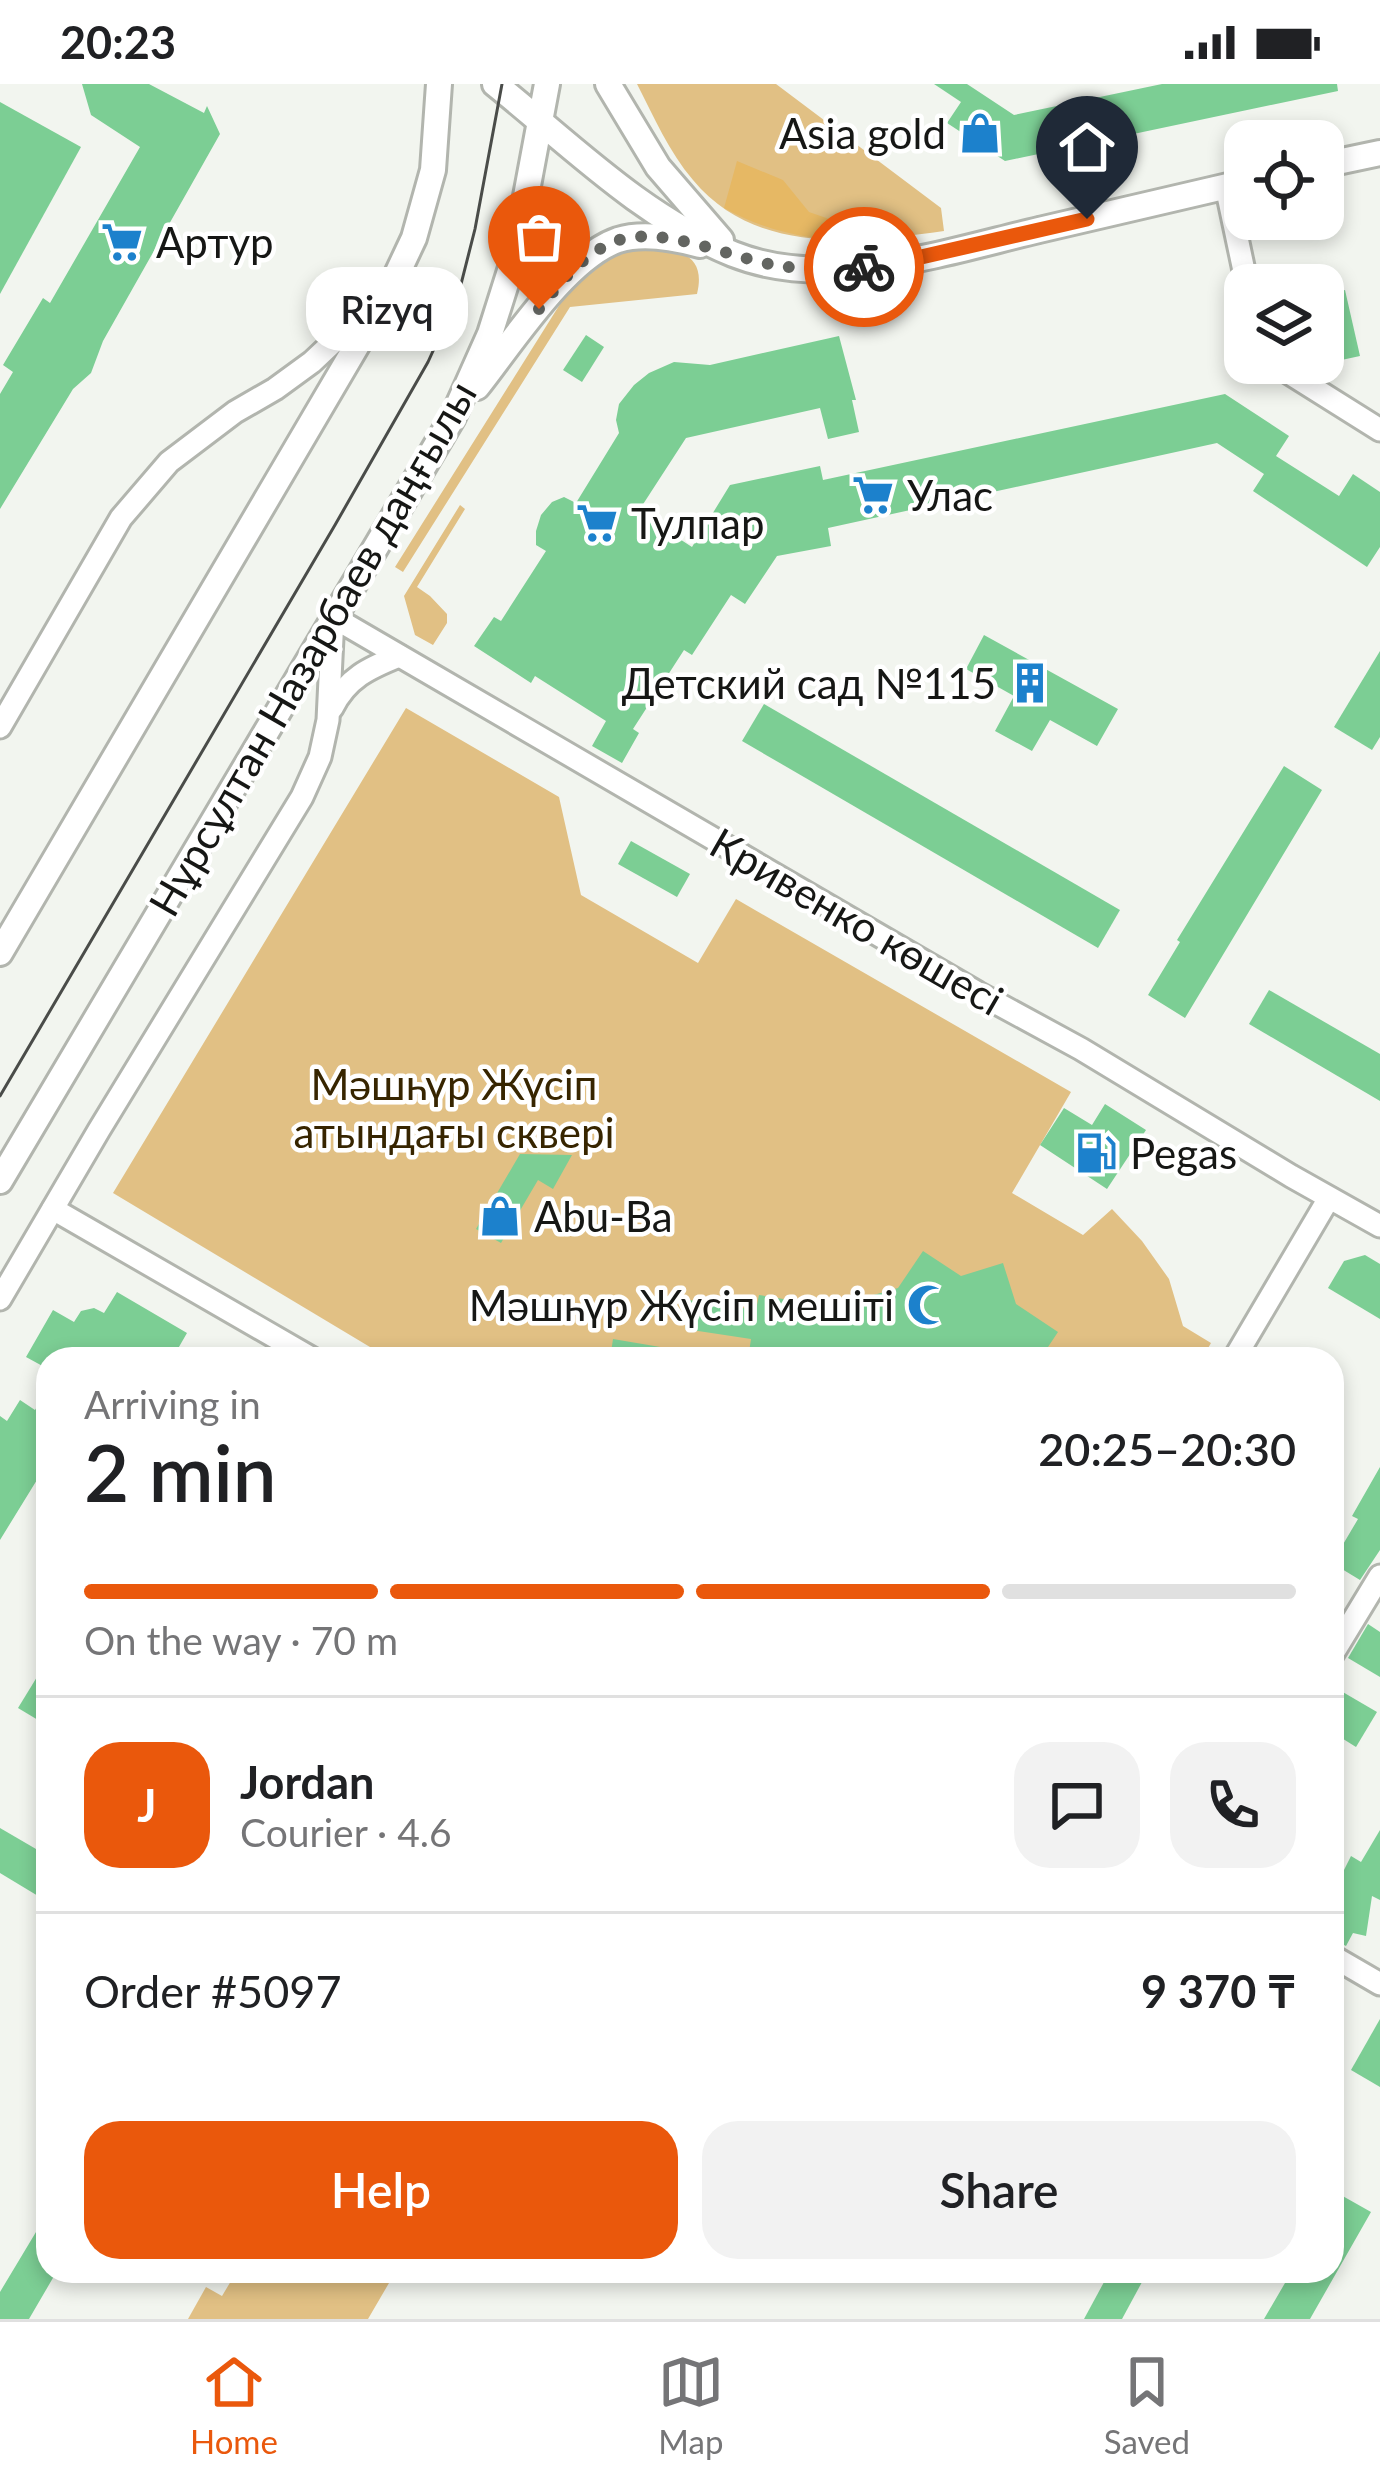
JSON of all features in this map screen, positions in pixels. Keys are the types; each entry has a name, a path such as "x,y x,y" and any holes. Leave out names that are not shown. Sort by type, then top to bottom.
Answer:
{"main road":[{"path":"0,953 390,290 414,238 433,170 439,84"},
{"path":"495,84 631,195 735,255"},
{"name":"Нұрсұлтан Назарбаев даңғылы","path":"0,1180 453,416 490,334 509,274 548,84"},
{"path":"608,84 658,167 735,255"},
{"path":"1344,161 1380,153"},
{"path":"453,416 568,273 616,241 640,236 689,242 779,266 834,270 895,263 1224,187"}],"street":[{"path":"0,727 121,518 144,489 201,436 312,362 390,290"},
{"path":"1308,384 1380,430"},
{"path":"0,1299 302,797 320,757 328,720 333,617"},
{"name":"Кривенко көшесі","path":"333,617 1380,1226"},
{"path":"328,720 343,689 357,676 399,656"},
{"path":"1241,1347 1329,1198"},
{"path":"53,1209 292,1347"},
{"path":"1344,1635 1380,1576"},
{"path":"1344,1962 1378,1978"}],"green space":[{"path":"637,84 776,84 941,208 944,231 843,240 777,232 746,221 718,204 693,180"},
{"path":"629,248 668,250 689,258 699,278 697,294 570,307 403,572 395,567 572,285 594,265"},
{"path":"460,505 465,509 417,587 447,614 447,623 433,645 415,635 404,596"},
{"name":"Мәшһүр Жүсіп атындағы сквері","path":"406,708 559,797 581,895 698,963 736,899 1071,1092 1012,1193 1083,1235 1112,1209 1169,1279 1183,1326 1211,1343 1209,1347 370,1347 113,1193"},
{"path":"230,2283 389,2283 368,2319 188,2319 206,2287 222,2296"}],"shaded area":[{"path":"737,161 783,180 809,212 887,239 803,236 763,226 724,208"}],"building":[{"name":"Артур","path":"82,84 149,84 204,113 207,106 220,134 103,341 91,373 73,389 0,509 0,394 13,372 3,365 43,298 50,303 140,147 91,115"},
{"path":"934,84 967,84 1014,115 1162,84 1337,84 1338,91 1005,161 947,123 961,102"},
{"path":"0,102 81,147 0,294"},
{"path":"1344,290 1360,356 1344,359"},
{"path":"586,335 604,347 582,382 563,370"},
{"path":"839,336 859,432 828,439 820,408 686,438 638,512 692,547 730,485 820,466 823,480 1225,394 1289,436 1276,456 1339,496 1353,474 1380,492 1380,547 1367,567 1253,491 1264,474 1217,443 828,528 831,546 777,556 745,604 731,595 692,655 684,650 633,729 639,733 622,763 592,746 606,721 535,676 531,683 474,646 494,617 501,621 546,551 536,545 541,515 564,497 576,503 619,433 619,404 634,385 674,362 710,365"},
{"name":"Детский сад №115","path":"984,635 1118,709 1097,746 1050,720 1032,751 995,731 1014,696 966,669"},
{"path":"1380,651 1380,737 1372,750 1334,727"},
{"path":"764,704 1120,910 1098,948 742,741"},
{"path":"1284,766 1322,790 1185,1018 1148,995"},
{"path":"631,841 690,874 677,897 618,864"},
{"path":"1269,990 1380,1054 1380,1101 1249,1024"},
{"path":"1105,1104 1146,1130 1107,1189 1040,1145 1064,1108 1092,1125"},
{"path":"520,1154 572,1155 553,1189 538,1180 501,1243 476,1229"},
{"name":"Мәшһүр Жүсіп мешіті","path":"923,1251 961,1276 1003,1263 1016,1304 1058,1332 1048,1347 750,1347 751,1339 685,1329 689,1300 756,1310 759,1295 832,1307 898,1288"},
{"path":"1365,1255 1380,1264 1380,1319 1328,1288 1344,1261"},
{"path":"117,1292 187,1333 179,1347 36,1347 36,1362 26,1357 53,1310 74,1322 81,1311 94,1308 104,1313"},
{"path":"613,1339 660,1347 612,1347"},
{"path":"20,1400 35,1410 36,1482 0,1540 0,1416 7,1421"},
{"path":"1380,1467 1380,1550 1360,1580 1344,1570 1344,1543 1358,1519 1352,1516"},
{"path":"1368,1624 1380,1632 1380,1677 1348,1658"},
{"path":"36,1679 36,1719 18,1708"},
{"path":"1344,1693 1377,1712 1356,1747 1344,1740"},
{"path":"0,1828 36,1849 36,1895 0,1873"},
{"path":"1380,1830 1380,1900 1372,1896 1366,1936 1353,1933 1346,1946 1344,1870 1351,1856 1361,1862"},
{"path":"1380,2019 1380,2087 1351,2070"},
{"path":"1344,2197 1371,2212 1344,2259"},
{"path":"36,2232 36,2283 50,2283 29,2319 0,2319 0,2292"},
{"path":"1104,2283 1142,2283 1122,2319 1084,2319"},
{"path":"1285,2283 1331,2283 1310,2319 1264,2319"}],"tram line":[{"path":"0,1096 428,362 458,296 502,84"}],"way so far":[{"path":"539,309 568,273 592,254 616,241 640,236 689,242 779,266 864,267"}],"place":[{"name":"Asia gold","path":"980,133"},
{"name":"Артур","path":"122,242"},
{"name":"Rizyq","path":"539,309"},
{"name":"Улас","path":"873,495"},
{"name":"Тулпар","path":"597,523"},
{"name":"Детский сад №115","path":"1030,683"},
{"name":"Pegas","path":"1096,1153"},
{"name":"Abu-Ba","path":"500,1216"},
{"name":"Мәшһүр Жүсіп мешіті","path":"928,1305"}],"route":[{"path":"864,267 1087,219"}]}
